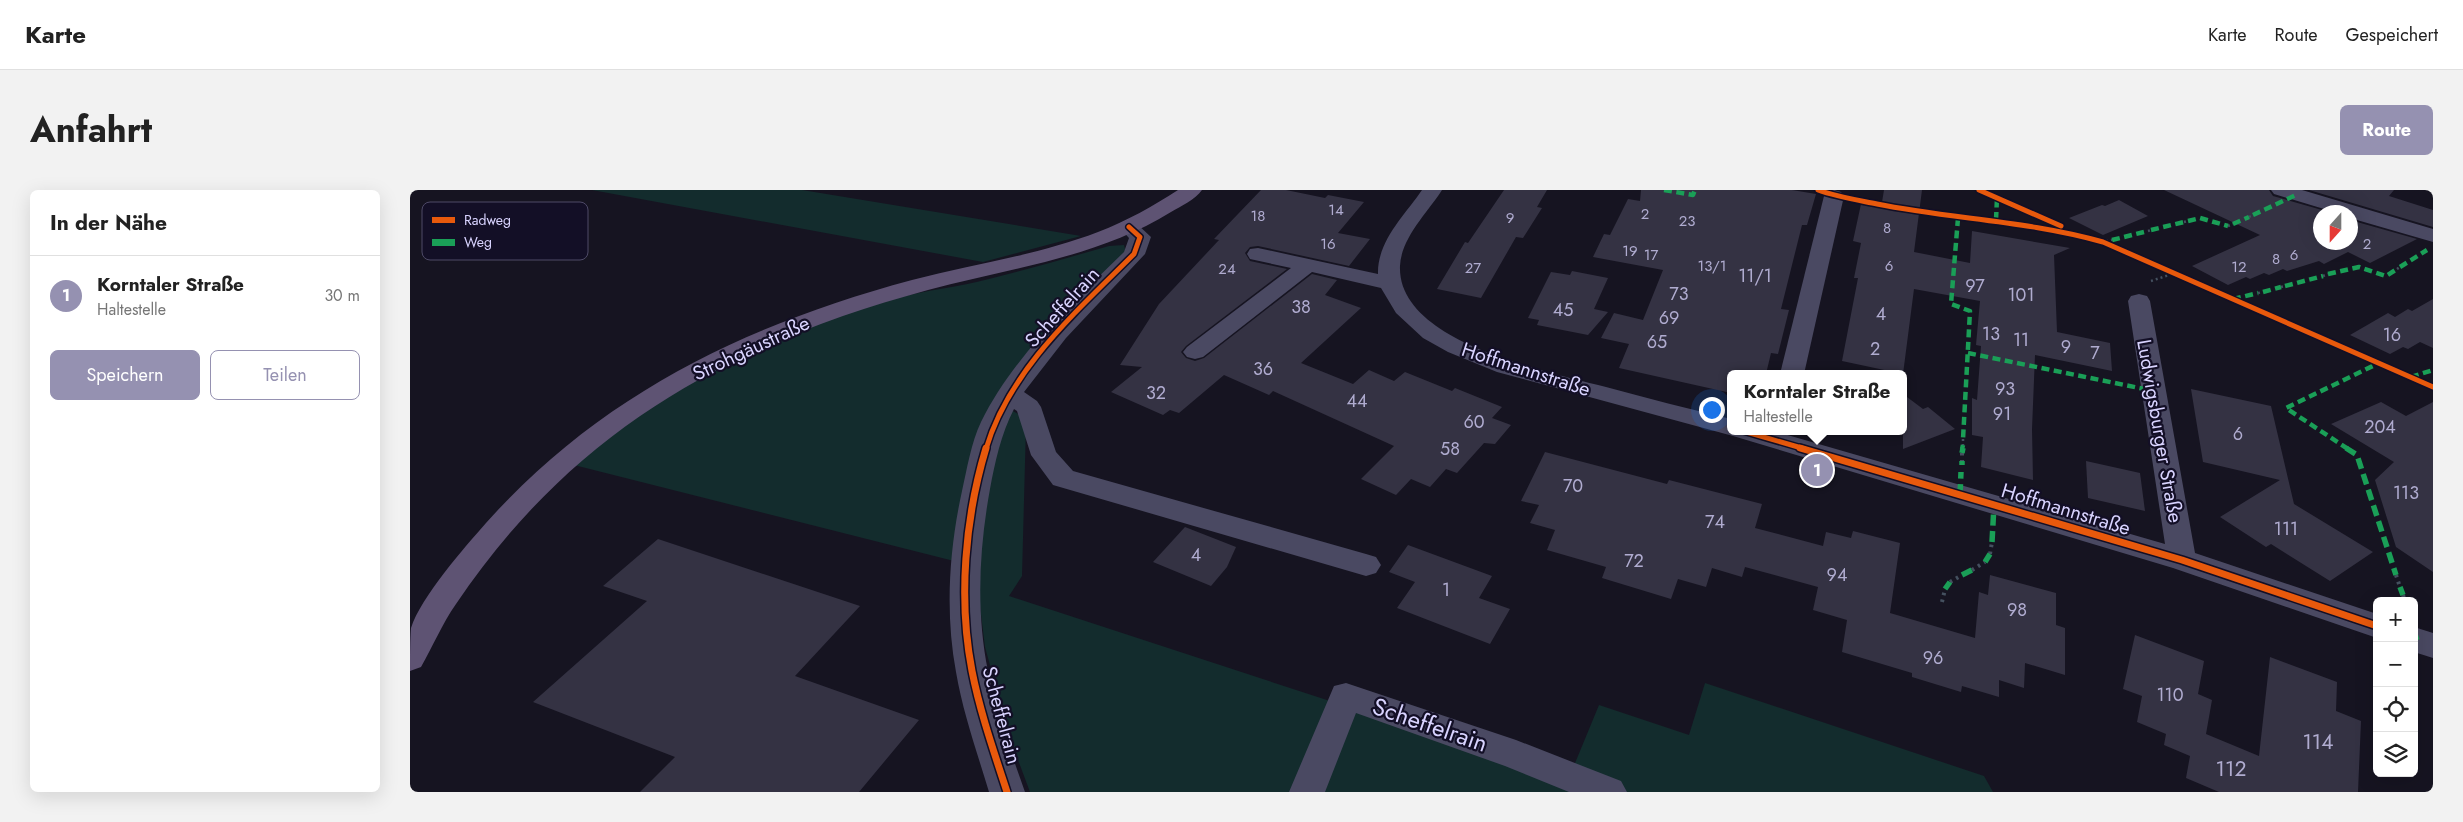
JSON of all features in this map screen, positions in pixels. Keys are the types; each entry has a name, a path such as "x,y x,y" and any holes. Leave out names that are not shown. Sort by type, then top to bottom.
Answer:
{"main road":[{"name":"Strohgäustraße","path":"410,658 444,597 486,540 522,500 561,462 589,439 644,401 722,357 790,326 855,304 924,284 1042,256 1129,227 1161,210 1192,190"}],"street":[{"name":"Hoffmannstraße","path":"1432,190 1394,246 1389,264 1391,283 1400,303 1419,322 1440,338 1476,356 1545,378 1727,427"},
{"path":"2281,190 2433,236"},
{"path":"1793,370 1834,196"},
{"name":"Scheffelrain","path":"1007,792 986,724 969,653 966,590 969,534 977,479 994,423 1038,356 1134,254 1140,237 1129,227"},
{"path":"1258,254 1391,283"},
{"path":"1195,352 1309,264"},
{"name":"Ludwigsburger Straße","path":"2138,301 2182,560"},
{"path":"1011,395 1028,407 1044,455 1063,478 1366,565"},
{"name":"Hoffmannstraße","path":"1778,436 2182,560 2373,625"},
{"path":"2418,640 2433,646"},
{"name":"Scheffelrain","path":"1308,792 1346,696 1516,755 1609,792"}],"path":[{"path":"2249,216 2253,215"},
{"path":"2184,222 2188,221"},
{"path":"2228,226 2233,224"},
{"path":"2106,241 2112,240"},
{"path":"2396,269 2400,267"},
{"path":"2323,276 2328,274"},
{"path":"2281,287 2285,286"},
{"path":"2258,293 2263,292"},
{"path":"1963,439 1963,444"},
{"path":"1962,453 1962,461"},
{"path":"1990,554 1992,542"},
{"path":"1972,570 1985,562"},
{"path":"1950,582 1962,575"},
{"path":"2396,575 2400,587"},
{"path":"1942,602 1945,589"}],"green space":[{"path":"592,190 802,190 1081,236 983,262"},
{"path":"1124,245 1126,253 1019,369 954,561 574,465 610,436 686,386 726,364 810,327 897,298 978,282 1109,246"},
{"path":"1013,411 1018,414 1026,425 1022,576 1009,596 1333,702 1573,768 1599,705 1689,735 1705,683 1984,776 1993,792 1030,792 1011,741 985,647 978,590 982,483 1005,417"}],"building":[{"path":"1261,190 1286,190 1325,198 1328,195 1364,202 1338,233 1370,239 1349,266 1258,246 1250,247 1245,253 1250,261 1287,269 1186,346 1181,352 1186,358 1195,361 1204,358 1312,274 1337,280 1325,295 1361,308 1301,363 1353,384 1369,370 1394,381 1405,372 1452,391 1455,388 1502,407 1492,418 1511,425 1495,444 1484,443 1457,473 1446,469 1430,487 1411,479 1396,495 1361,479 1394,446 1273,391 1269,395 1224,375 1179,413 1170,410 1163,415 1111,392 1142,367 1120,365 1159,304 1219,240 1214,239"},
{"path":"1504,190 1547,190 1537,207 1542,208 1523,238 1516,237 1481,298 1437,289 1465,242 1468,243"},
{"path":"1641,190 1792,190 1816,194 1807,225 1802,225 1781,309 1789,310 1778,354 1771,353 1767,370 1727,370 1727,392 1619,368 1629,344 1601,338 1614,313 1643,320 1663,270 1593,257 1604,234 1610,235 1628,199 1640,201"},
{"path":"1884,190 1922,190 1914,252 1970,263 1972,231 2070,248 2054,255 2057,332 2110,343 2112,371 2035,355 2032,429 2033,480 1981,467 1983,437 1972,435 1972,398 1977,400 1981,346 1976,345 1980,301 1914,289 1904,370 1884,370 1842,361 1858,278 1854,278 1861,243 1853,241 1861,204 1881,208"},
{"path":"2164,190 2269,190 2273,196 2313,207 2313,250 2358,250 2358,222 2417,239 2370,263 2348,252 2324,264 2319,261 2287,271 2283,269 2269,275 2264,273 2250,279 2246,277 2228,285 2192,266 2260,235"},
{"path":"2309,190 2394,190 2389,196 2433,210 2433,227"},
{"path":"2119,200 2148,216 2103,235 2069,218 2102,205 2105,206"},
{"path":"1572,271 1608,278 1594,309 1608,312 1588,335 1537,325 1539,320 1528,318 1551,272 1570,275"},
{"path":"2433,299 2433,348 2420,342 2408,349 2403,347 2390,354 2350,335 2388,313 2395,317 2408,309 2412,311"},
{"path":"2191,389 2271,406 2294,504 2373,552 2330,581 2271,544 2266,547 2220,517 2280,480 2203,462"},
{"path":"1907,397 1923,409 1928,407 1955,429 1903,449 1903,435 1907,435"},
{"path":"2381,402 2406,416 2433,402 2433,572 2396,547 2375,480 2394,462 2331,424"},
{"path":"1545,452 1667,484 1669,480 1762,504 1755,528 1823,546 1826,532 1851,538 1853,531 1900,543 1890,613 1975,638 1979,592 1988,595 1990,575 2056,593 2056,625 2065,628 2065,675 2025,663 2024,688 1999,680 1999,697 1962,686 1961,692 1912,677 1912,673 1842,652 1847,620 1813,610 1818,587 1745,567 1742,577 1712,568 1706,587 1678,579 1671,599 1602,578 1606,567 1547,550 1555,530 1530,523 1539,505 1521,501"},
{"path":"2086,461 2140,473 2145,511 2088,498"},
{"path":"1185,527 1236,547 1227,567 1211,586 1153,562"},
{"path":"658,539 860,606 795,676 919,720 859,792 640,792 675,757 533,702 647,601 603,586"},
{"path":"1408,545 1492,576 1479,598 1510,609 1490,644 1397,608 1415,582 1389,572"},
{"path":"2135,635 2204,661 2198,694 2212,700 2206,734 2259,756 2270,657 2337,682 2336,711 2361,721 2358,792 2219,792 2186,778 2190,756 2164,745 2166,734 2137,722 2142,696 2123,689"}],"marked path":[{"path":"1664,190 1693,195 1695,190"},
{"path":"2253,215 2296,195"},
{"path":"1996,220 1997,198"},
{"path":"2233,224 2249,217"},
{"path":"1958,218 1951,304 1970,311 1963,439"},
{"path":"2188,221 2200,218 2228,226"},
{"path":"2151,230 2184,222"},
{"path":"2112,240 2148,231"},
{"path":"2400,267 2427,250"},
{"path":"2328,274 2359,267 2386,276 2397,269"},
{"path":"2285,286 2323,276"},
{"path":"2263,292 2281,287"},
{"path":"2233,299 2258,293"},
{"path":"1968,353 2154,391"},
{"path":"2379,363 2286,408 2357,455 2396,575"},
{"path":"2411,377 2433,370"},
{"path":"1962,453 1963,445"},
{"path":"1960,495 1961,472"},
{"path":"1992,542 1994,505"},
{"path":"1985,562 1990,554"},
{"path":"1962,575 1972,570"},
{"path":"1945,589 1950,582"},
{"path":"2400,587 2403,595"}],"cycle path":[{"path":"1818,190 1834,196 1912,211 2050,229 2103,242 2433,387"},
{"path":"1979,190 2061,226"},
{"path":"1007,792 976,688 966,629 967,552 979,474 994,422 1022,376 1057,333 1134,254 1140,237 1129,227"},
{"path":"1757,435 2182,560 2373,625"}],"place":[{"name":"Korntaler Straße","path":"1817,470"}]}
